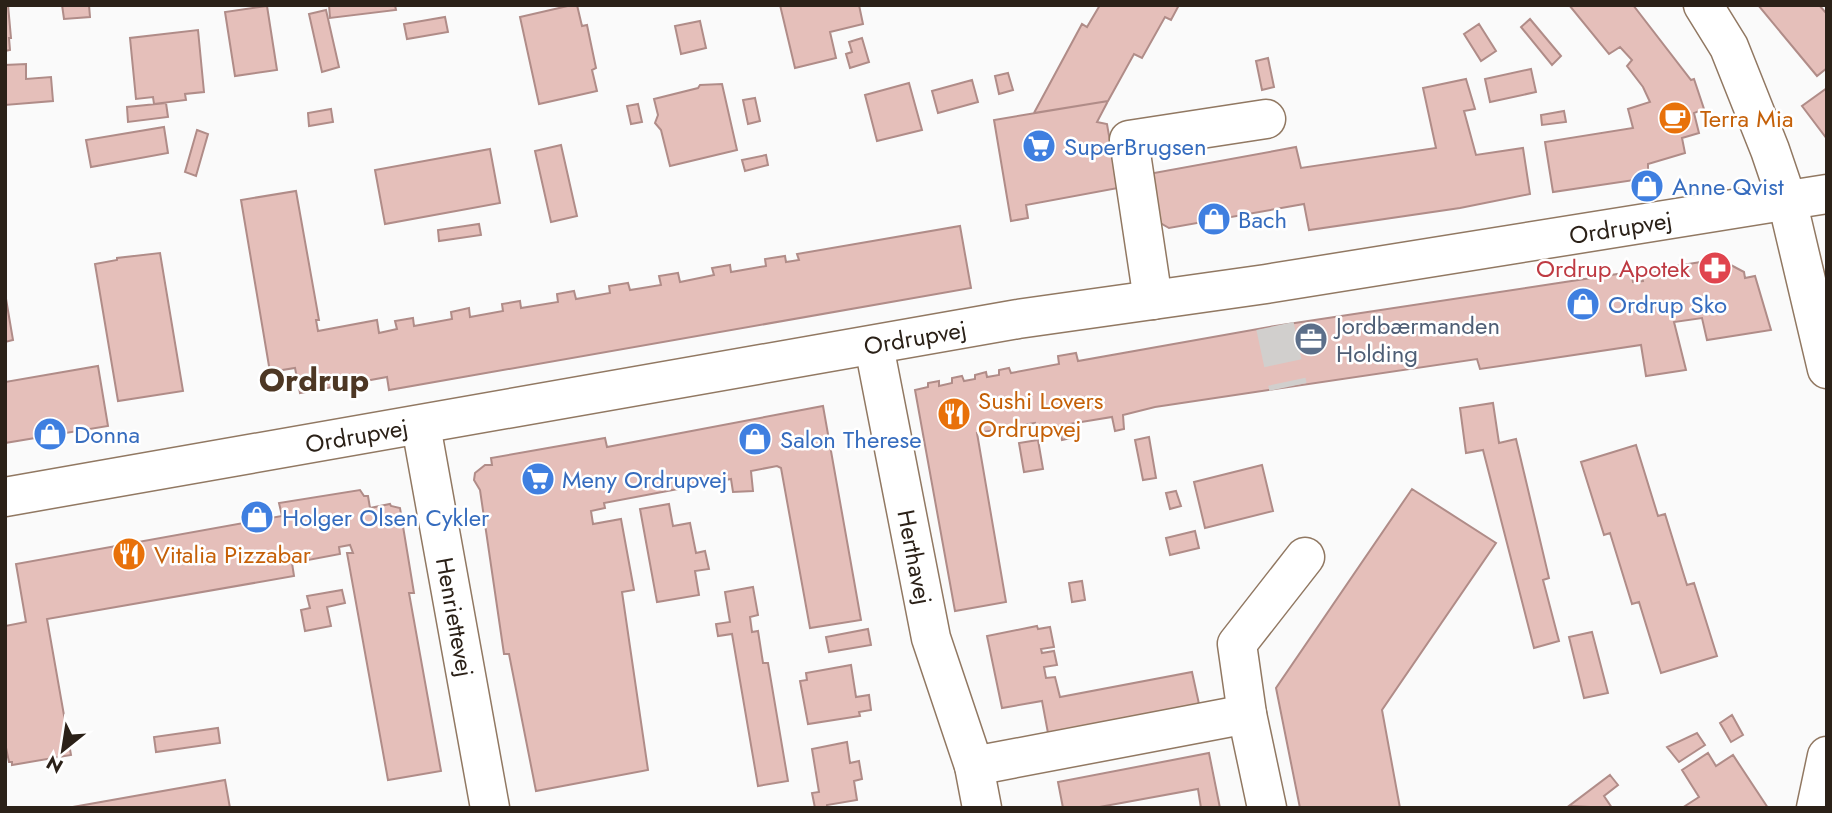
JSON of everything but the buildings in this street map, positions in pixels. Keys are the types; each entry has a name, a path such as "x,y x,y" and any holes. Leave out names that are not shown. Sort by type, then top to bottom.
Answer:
{"street":[{"path":"1703,5 1729,47 1770,150 1787,200 1827,369"},
{"path":"1153,300 1129,140 1266,120"},
{"name":"Ordrupvej","path":"5,497 1018,319 1266,284 1827,194"},
{"name":"Herthavej","path":"874,345 932,638 974,766 982,808"},
{"name":"Henriettevej","path":"421,426 490,808"},
{"path":"1267,808 1247,714 1237,644 1305,557"},
{"path":"974,766 1247,714"},
{"path":"1816,808 1827,756"}],"tunnel":[{"path":"1275,326 1288,387"}],"place":[{"name":"Terra Mia","path":"1675,118"},
{"name":"SuperBrugsen","path":"1039,146"},
{"name":"Anne Qvist","path":"1647,186"},
{"name":"Bach","path":"1214,219"},
{"name":"Ordrup Apotek","path":"1715,268"},
{"name":"Ordrup Sko","path":"1583,304"},
{"name":"Jordbærmanden Holding","path":"1311,339"},
{"name":"Sushi Lovers Ordrupvej","path":"954,414"},
{"name":"Donna","path":"50,434"},
{"name":"Salon Therese","path":"755,439"},
{"name":"Meny Ordrupvej","path":"538,479"},
{"name":"Holger Olsen Cykler","path":"257,517"},
{"name":"Vitalia Pizzabar","path":"129,554"}],"district":[{"name":"Ordrup","path":"314,380"}]}
